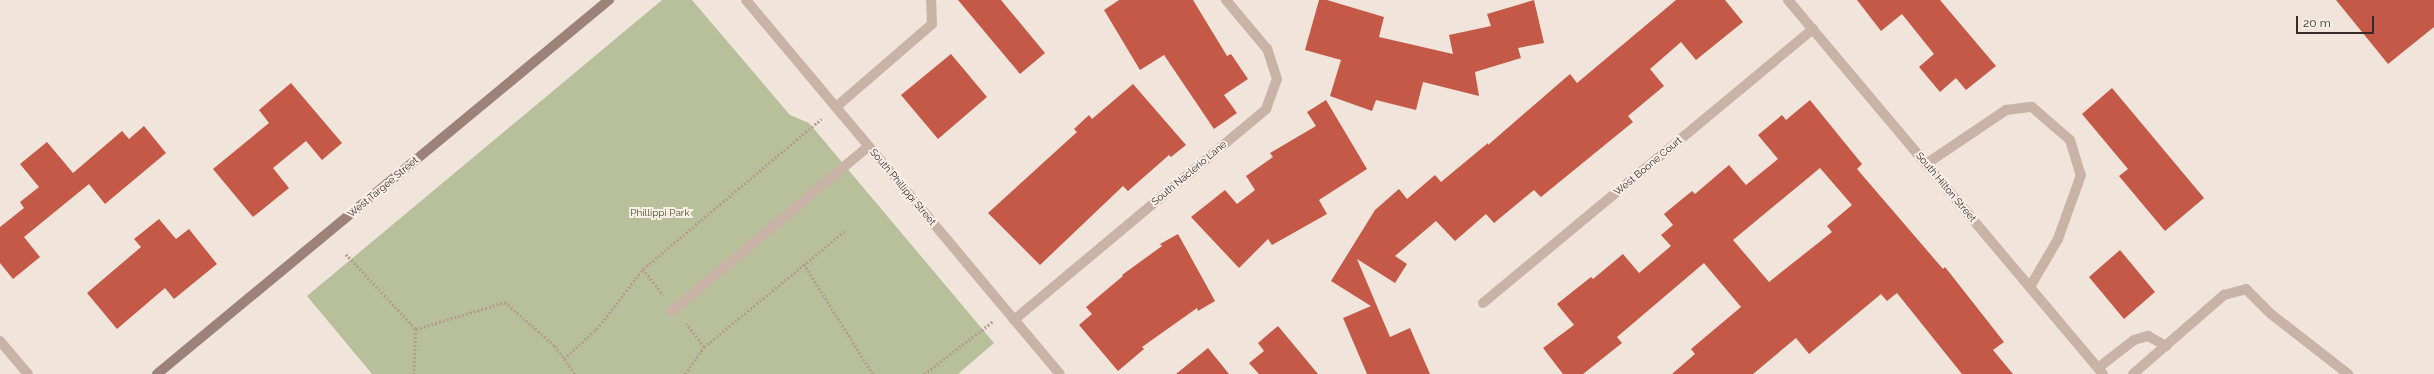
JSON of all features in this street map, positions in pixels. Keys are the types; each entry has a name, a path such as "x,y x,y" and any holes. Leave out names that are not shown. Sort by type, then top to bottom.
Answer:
{"street":[{"name":"West Targee Street","path":"157,374 609,0"},
{"name":"South Phillippi Street","path":"746,0 1060,374"},
{"path":"836,107 932,24 931,0"},
{"name":"South Naclerio Lane","path":"1014,320 1266,109 1277,79 1267,49 1226,0"},
{"name":"South Hilton Street","path":"1788,0 2100,371"},
{"name":"West Boone Court","path":"1483,303 1813,29"},
{"path":"1926,164 2006,110 2032,107 2070,140 2081,175 2058,239 2030,287"},
{"path":"673,311 869,146"},
{"path":"2133,374 2224,295 2246,289 2271,314 2348,374"},
{"path":"2100,371 2134,340 2148,336 2166,346"},
{"path":"0,341 28,374"}],"path":[{"path":"564,359 599,326 643,270 836,107"},
{"path":"684,374 704,346 846,230"},
{"path":"346,254 416,329 414,374"},
{"path":"804,264 873,374"},
{"path":"643,270 673,311 704,346"},
{"path":"416,329 505,302 555,346 575,374"},
{"path":"924,374 1007,311"}],"green space":[{"name":"Phillippi Park","path":"662,0 692,0 790,115 809,123 994,343 958,374 372,374 307,296"}],"building":[{"path":"958,0 1001,0 1045,53 1020,74"},
{"path":"1119,0 1193,0 1227,56 1231,54 1248,79 1224,95 1237,113 1214,129 1164,55 1140,70 1104,10"},
{"path":"1319,0 1327,0 1384,17 1379,37 1453,54 1449,35 1491,26 1487,14 1534,0 1544,43 1518,48 1521,58 1475,72 1479,96 1423,82 1416,110 1376,100 1372,111 1330,96 1341,60 1305,50"},
{"path":"1676,0 1725,0 1743,22 1696,60 1681,42 1650,69 1664,86 1628,116 1633,122 1541,197 1534,190 1494,223 1486,214 1455,241 1436,221 1395,256 1407,264 1395,283 1357,259 1390,337 1410,328 1430,374 1367,374 1343,318 1371,306 1331,281 1375,210 1399,189 1407,199 1435,175 1441,182 1488,143 1488,145 1570,74 1577,83"},
{"path":"1857,0 1940,0 1996,66 1966,90 1956,78 1940,92 1919,67 1934,54 1902,14 1881,31"},
{"path":"2336,0 2434,0 2434,27 2388,64"},
{"path":"951,54 987,97 938,139 901,95"},
{"path":"291,83 342,143 322,160 306,141 273,168 289,188 253,217 213,169 269,123 259,110"},
{"path":"1133,84 1186,145 1171,157 1169,155 1128,191 1123,186 1040,265 988,213 1077,132 1074,129 1089,115 1092,119"},
{"path":"2112,88 2204,198 2165,231 2119,176 2128,169 2082,114"},
{"path":"1326,100 1367,169 1319,200 1327,214 1272,245 1268,239 1239,268 1191,217 1225,190 1237,204 1255,190 1246,176 1273,157 1270,153 1316,126 1307,112"},
{"path":"1810,100 1862,164 1857,169 1943,269 1945,267 2004,342 1993,350 2013,374 1962,374 1897,293 1887,301 1881,294 1809,354 1796,338 1753,374 1672,374 1695,354 1691,349 1741,307 1704,263 1617,337 1622,343 1583,374 1563,374 1543,348 1574,325 1557,304 1591,277 1593,279 1623,254 1639,273 1671,246 1661,235 1673,225 1664,214 1692,191 1695,194 1729,165 1746,185 1778,159 1758,135 1782,115 1786,120","holes":["1820,168 1852,205 1827,226 1832,232 1769,282 1733,240"]},
{"path":"144,126 166,153 105,204 89,184 24,237 40,257 13,279 0,263 0,227 24,208 20,202 39,187 20,164 47,142 73,173 122,131 129,139"},
{"path":"159,219 176,239 189,229 217,264 174,299 165,288 117,329 87,293 141,247 134,239"},
{"path":"1178,234 1215,301 1198,311 1197,308 1142,347 1144,349 1118,371 1079,325 1092,314 1086,307 1123,276 1122,275 1162,246 1160,244"},
{"path":"2120,250 2155,292 2124,319 2089,277"},
{"path":"1278,326 1318,374 1259,374 1249,363 1264,351 1258,343"},
{"path":"1208,348 1229,374 1176,374"}]}
